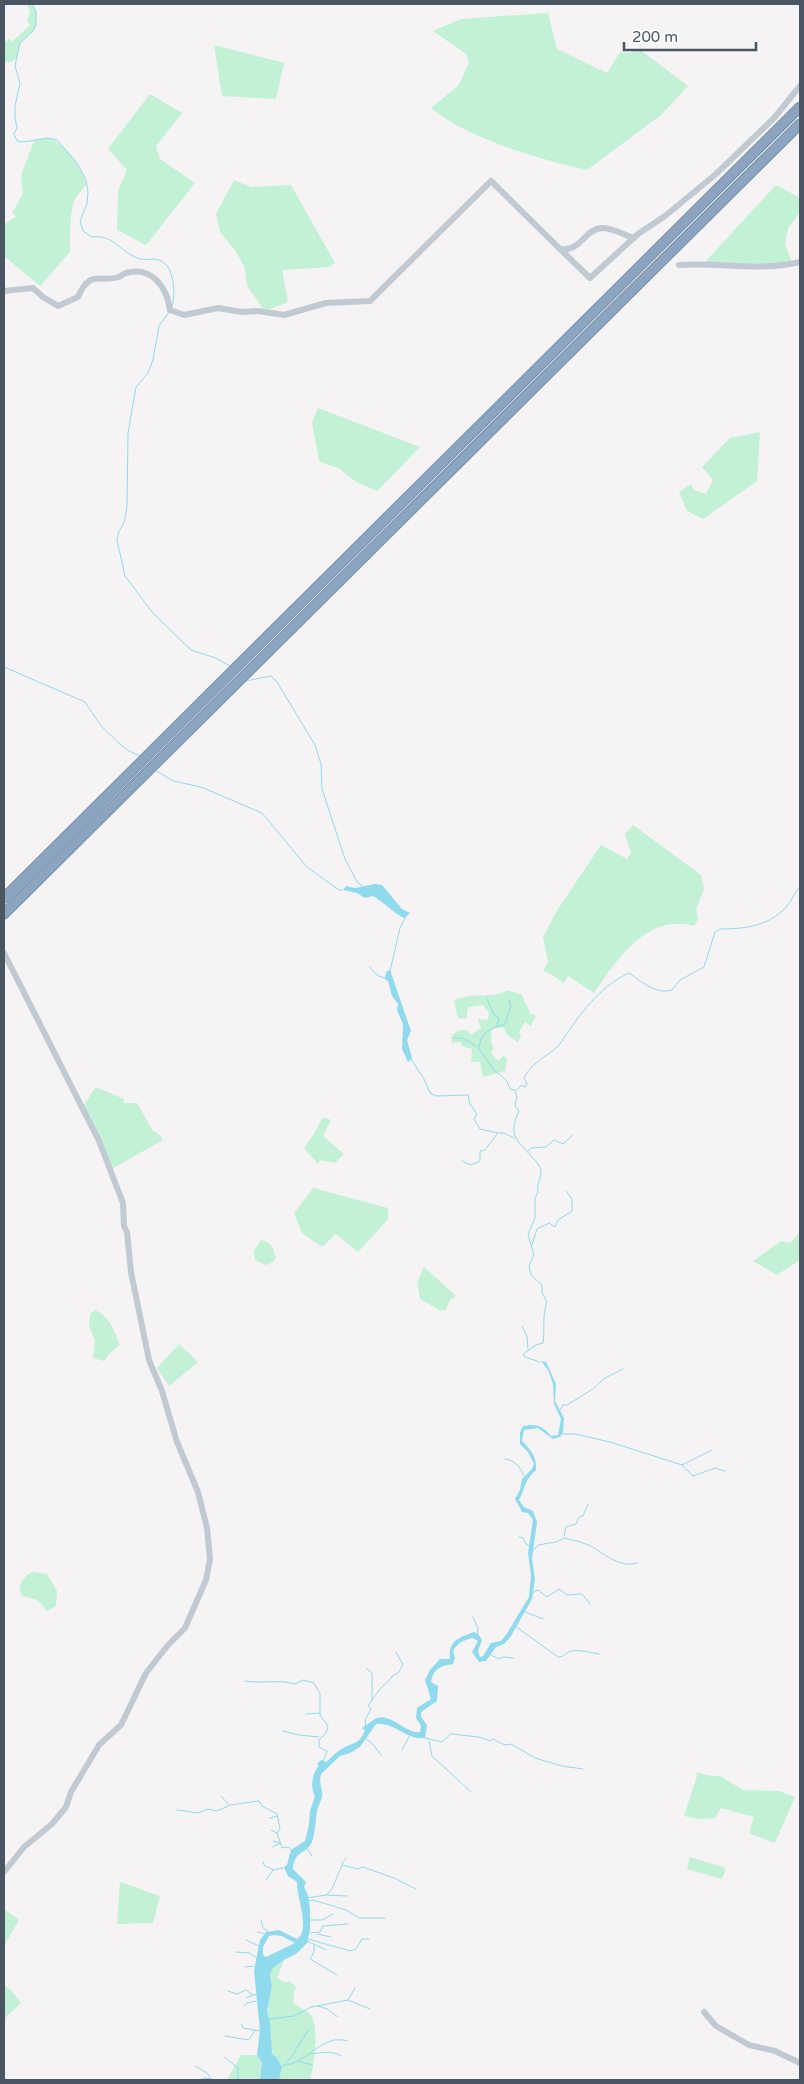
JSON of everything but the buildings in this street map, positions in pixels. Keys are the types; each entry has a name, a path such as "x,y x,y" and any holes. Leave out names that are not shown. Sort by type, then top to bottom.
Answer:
{"highway":[{"path":"4,898 800,107"},
{"path":"4,914 800,124"}],"street":[{"path":"4,291 33,288 58,306 78,297 82,286 94,278 118,278 126,273 140,273 154,277 160,282 168,298 170,310 184,315 218,308 284,315 326,303 370,301 491,181 590,278 634,238 665,216 716,174 774,118 800,86"},
{"path":"560,249 575,247 597,229 606,228 634,238"},
{"path":"679,265 704,264 736,268 765,267 800,262"},
{"path":"4,953 98,1141 123,1203 131,1272 149,1360 162,1391 177,1442 198,1492 207,1528 210,1559 206,1580 185,1628 168,1645 146,1673 121,1725 99,1745 70,1792 66,1807 52,1824 24,1847 4,1872"},
{"path":"704,2012 716,2026 749,2045 775,2051 800,2063"}],"green space":[{"path":"27,4 32,4 36,11 36,25 33,31 20,43 17,58 10,62 4,62 4,39 6,42 10,38 12,42 30,25 27,21 30,12"},
{"path":"548,13 557,49 607,73 620,52 630,53 639,49 688,86 661,115 587,170 527,154 484,138 446,119 431,108 459,85 469,62 466,54 433,31 461,19"},
{"path":"214,45 284,63 276,99 222,96"},
{"path":"150,94 182,113 156,146 160,159 195,183 146,245 117,230 118,191 127,170 108,149"},
{"path":"48,138 60,144 72,157 86,185 76,197 72,209 70,252 40,286 4,256 4,224 16,217 12,213 23,194 21,176 34,141"},
{"path":"234,180 251,187 291,185 335,263 329,267 282,270 288,302 265,311 247,286 245,268 234,249 220,232 216,214"},
{"path":"776,185 800,198 800,212 788,228 785,245 793,264 704,263"},
{"path":"318,408 420,447 377,491 356,482 340,469 319,461 312,423"},
{"path":"760,432 757,481 703,519 687,511 679,492 691,484 694,490 706,494 713,480 702,467 730,438"},
{"path":"633,825 701,875 704,889 696,909 698,919 694,926 677,924 662,926 635,942 623,953 594,993 568,976 564,983 543,971 548,962 543,937 556,912 601,845 627,859 631,853 625,834"},
{"path":"508,990 522,995 530,1013 536,1016 531,1026 525,1022 519,1032 521,1036 518,1042 508,1036 504,1028 492,1028 491,1043 494,1048 491,1053 498,1061 504,1055 507,1060 505,1071 483,1077 480,1062 471,1062 472,1049 462,1046 460,1042 452,1043 451,1038 459,1030 467,1030 471,1035 481,1028 478,1019 488,1020 489,1013 483,1005 468,1007 466,1019 458,1018 454,1001 467,996 495,995"},
{"path":"96,1087 124,1099 124,1103 137,1103 152,1130 161,1136 163,1140 110,1170 82,1107"},
{"path":"323,1117 331,1120 323,1136 344,1154 335,1163 320,1160 318,1164 304,1148"},
{"path":"314,1187 388,1208 388,1219 358,1252 336,1234 322,1247 302,1233 294,1213"},
{"path":"800,1232 800,1260 777,1275 753,1261 781,1241 790,1243"},
{"path":"261,1240 270,1244 276,1258 273,1262 266,1265 255,1260 254,1251"},
{"path":"424,1267 456,1296 450,1300 446,1310 441,1311 420,1299 417,1282"},
{"path":"95,1310 108,1320 120,1345 104,1361 93,1358 95,1340 89,1326 90,1314"},
{"path":"179,1344 198,1362 169,1386 157,1368"},
{"path":"33,1572 47,1574 57,1591 56,1606 47,1611 34,1599 24,1597 21,1594 22,1580"},
{"path":"696,1772 720,1776 743,1790 779,1791 795,1797 775,1843 749,1833 754,1817 721,1808 715,1818 699,1819 684,1816 697,1776"},
{"path":"690,1857 726,1868 722,1879 687,1869"},
{"path":"120,1882 160,1896 153,1923 117,1924"},
{"path":"4,1909 19,1920 4,1946"},
{"path":"284,1960 277,1978 286,1983 289,1981 296,1987 293,2003 310,2014 315,2027 314,2056 310,2080 279,2080 282,2067 277,2058 272,2054 267,2011 272,1986 270,1975 271,1970"},
{"path":"4,1985 12,1991 21,2003 4,2019"},
{"path":"241,2055 257,2055 262,2063 260,2080 227,2080"}],"water":[{"path":"375,884 382,885 402,909 410,913 404,918 373,896 365,898 357,893 343,890 346,886 355,888"},
{"path":"390,970 411,1031 407,1040 412,1058 408,1062 402,1049 403,1024 397,1010 398,1004 392,996 388,981 385,979 386,972"},
{"path":"541,1361 546,1362 556,1384 555,1401 564,1418 563,1432 560,1437 553,1439 538,1428 524,1430 522,1441 533,1454 536,1461 536,1470 527,1481 519,1500 524,1507 533,1511 537,1522 532,1558 535,1579 532,1599 511,1636 504,1644 496,1647 486,1661 479,1662 472,1652 478,1641 473,1638 461,1642 455,1648 453,1651 455,1658 453,1664 441,1667 436,1671 431,1682 438,1686 437,1701 421,1712 421,1717 427,1725 425,1738 413,1737 388,1725 376,1724 360,1747 340,1756 321,1774 322,1796 317,1811 312,1842 307,1849 298,1855 293,1869 306,1882 304,1887 308,1895 310,1909 310,1930 307,1943 296,1954 272,1969 270,1975 272,1986 267,2011 270,2022 272,2054 277,2058 282,2067 279,2080 260,2080 262,2063 257,2055 260,2030 254,1971 260,1940 266,1932 279,1930 297,1939 301,1935 303,1921 297,1882 288,1876 284,1867 287,1865 291,1850 305,1841 310,1811 315,1796 312,1780 319,1765 317,1764 321,1760 326,1762 341,1750 358,1741 365,1730 362,1729 363,1727 377,1718 388,1718 409,1730 420,1732 421,1726 416,1718 417,1708 431,1699 425,1680 430,1670 440,1659 450,1659 452,1644 455,1641 474,1632 482,1640 478,1651 480,1657 483,1656 491,1643 501,1641 506,1635 529,1597 531,1575 528,1553 533,1520 528,1513 522,1512 515,1499 520,1490 522,1479 534,1464 528,1452 520,1444 520,1432 523,1426 536,1425 551,1436 558,1435 561,1419 554,1404 553,1384 548,1370","holes":["269,1936 282,1936 295,1943 266,1957 263,1955 263,1947"]}],"waterway":[{"path":"32,4 36,11 36,25 33,31 20,43 15,66 20,83 15,106 17,128 14,134 17,141 23,142 48,138 57,140 77,163 86,180 87,204 80,221 83,231 92,237 111,240 137,258 156,259 167,265 173,282 174,295 172,306"},
{"path":"169,312 159,326 153,360 148,373 136,387 128,433 127,507 124,523 119,531 117,540 125,576 153,613 191,650 216,658 230,666"},
{"path":"4,667 85,702 101,726 121,745 140,756"},
{"path":"245,681 271,676 277,682 315,745 321,764 322,789 345,859 357,882 364,887"},
{"path":"155,770 173,781 201,787 262,813 307,867 339,890 342,890"},
{"path":"517,1090 521,1085 525,1087 527,1084 524,1078 532,1066 558,1046 583,1011 609,985 629,973 655,989 661,991 672,990 680,980 704,967 715,932 720,929 748,927 773,918 787,906 800,887"},
{"path":"390,971 400,928 406,916"},
{"path":"369,966 377,975 386,979"},
{"path":"487,999 494,1015 499,1018 497,1026"},
{"path":"509,1000 511,1006 505,1024 491,1029 484,1034 479,1048 493,1069 507,1081 510,1089 515,1090 517,1097 515,1106 519,1111 514,1126 515,1136 541,1169 538,1192 535,1198 535,1218 528,1234 534,1255 529,1266 531,1275 542,1285 542,1293 547,1302 544,1338 543,1343 536,1345 523,1354 525,1357 540,1362"},
{"path":"454,1038 462,1038 478,1047"},
{"path":"411,1059 424,1079 430,1093 436,1096 468,1095 470,1104 477,1114 474,1119 480,1129 504,1133 514,1138"},
{"path":"462,1161 471,1165 480,1161 480,1151 485,1150 497,1134"},
{"path":"528,1151 531,1148 546,1147 554,1140 563,1144 573,1135"},
{"path":"532,1245 537,1229 549,1223 555,1227 558,1220 572,1211 572,1199 566,1191"},
{"path":"522,1326 527,1336 528,1349"},
{"path":"560,1410 563,1405 567,1405 593,1389 605,1378 623,1369"},
{"path":"562,1434 575,1434 610,1442 682,1465 712,1450"},
{"path":"505,1459 517,1464 524,1476"},
{"path":"682,1465 693,1476 715,1468 725,1471"},
{"path":"564,1536 566,1527 576,1524 579,1517 583,1516 588,1504"},
{"path":"519,1537 523,1538 526,1544 531,1547"},
{"path":"532,1552 538,1545 556,1542 564,1538 591,1546 618,1562 624,1564 637,1563"},
{"path":"532,1593 538,1590 547,1597 559,1589 567,1595 582,1594 590,1604"},
{"path":"523,1611 543,1619"},
{"path":"473,1617 478,1629 477,1635"},
{"path":"515,1626 558,1657 576,1650 599,1654"},
{"path":"366,1727 365,1720 371,1709 368,1706 380,1689 392,1676 398,1673 403,1665 396,1652"},
{"path":"491,1655 499,1659 503,1657 514,1658"},
{"path":"366,1668 372,1673 372,1701"},
{"path":"245,1681 295,1684 303,1680 314,1683 320,1694 320,1715 328,1726 326,1733 319,1740 319,1747 327,1751 323,1762"},
{"path":"306,1714 320,1713"},
{"path":"283,1731 319,1737"},
{"path":"425,1738 442,1742 451,1734 479,1737 490,1741 493,1739 505,1745 511,1744 535,1758 562,1766 583,1769"},
{"path":"402,1750 410,1735"},
{"path":"366,1739 371,1742 381,1755"},
{"path":"429,1741 432,1756 471,1792"},
{"path":"221,1796 228,1804"},
{"path":"177,1810 198,1813 208,1809 217,1811 230,1805 259,1801 262,1806 277,1814 280,1829 277,1833 282,1848 288,1847 292,1850"},
{"path":"270,1818 277,1816"},
{"path":"271,1830 277,1833"},
{"path":"273,1841 280,1843"},
{"path":"273,1847 280,1843"},
{"path":"307,1848 312,1856"},
{"path":"342,1864 346,1858"},
{"path":"263,1862 264,1865 273,1870 283,1868"},
{"path":"307,1898 326,1895 332,1889 342,1865 358,1869 363,1867 394,1878 416,1889"},
{"path":"266,1880 273,1870"},
{"path":"326,1895 347,1896"},
{"path":"308,1901 313,1900 346,1910 359,1918 385,1918"},
{"path":"308,1920 322,1920 333,1914"},
{"path":"261,1920 263,1928 268,1931"},
{"path":"310,1933 320,1932 323,1926 348,1924"},
{"path":"258,1932 264,1934"},
{"path":"317,1934 331,1937"},
{"path":"308,1939 350,1951 356,1949 362,1939 369,1939"},
{"path":"246,1940 259,1946"},
{"path":"307,1941 326,1950"},
{"path":"314,1945 314,1952 310,1959 337,1975"},
{"path":"236,1952 250,1953 258,1959"},
{"path":"245,1967 254,1966"},
{"path":"348,2000 355,1988"},
{"path":"228,1991 237,1994 246,1990 253,1995 258,1994"},
{"path":"246,1998 253,1995"},
{"path":"268,2019 294,2016 311,2007 348,2000 370,2009"},
{"path":"244,2006 247,2003 256,2001"},
{"path":"318,2006 327,2009 338,2017"},
{"path":"241,2024 243,2028 260,2031"},
{"path":"282,2067 290,2059 310,2029"},
{"path":"225,2036 249,2040 255,2030"},
{"path":"286,2065 302,2059 323,2044 338,2040 347,2041"},
{"path":"311,2054 330,2052 341,2056"},
{"path":"224,2057 238,2068 238,2080"},
{"path":"298,2061 312,2065"},
{"path":"195,2066 207,2073 212,2080"},
{"path":"200,2080 204,2078 211,2079"}]}
